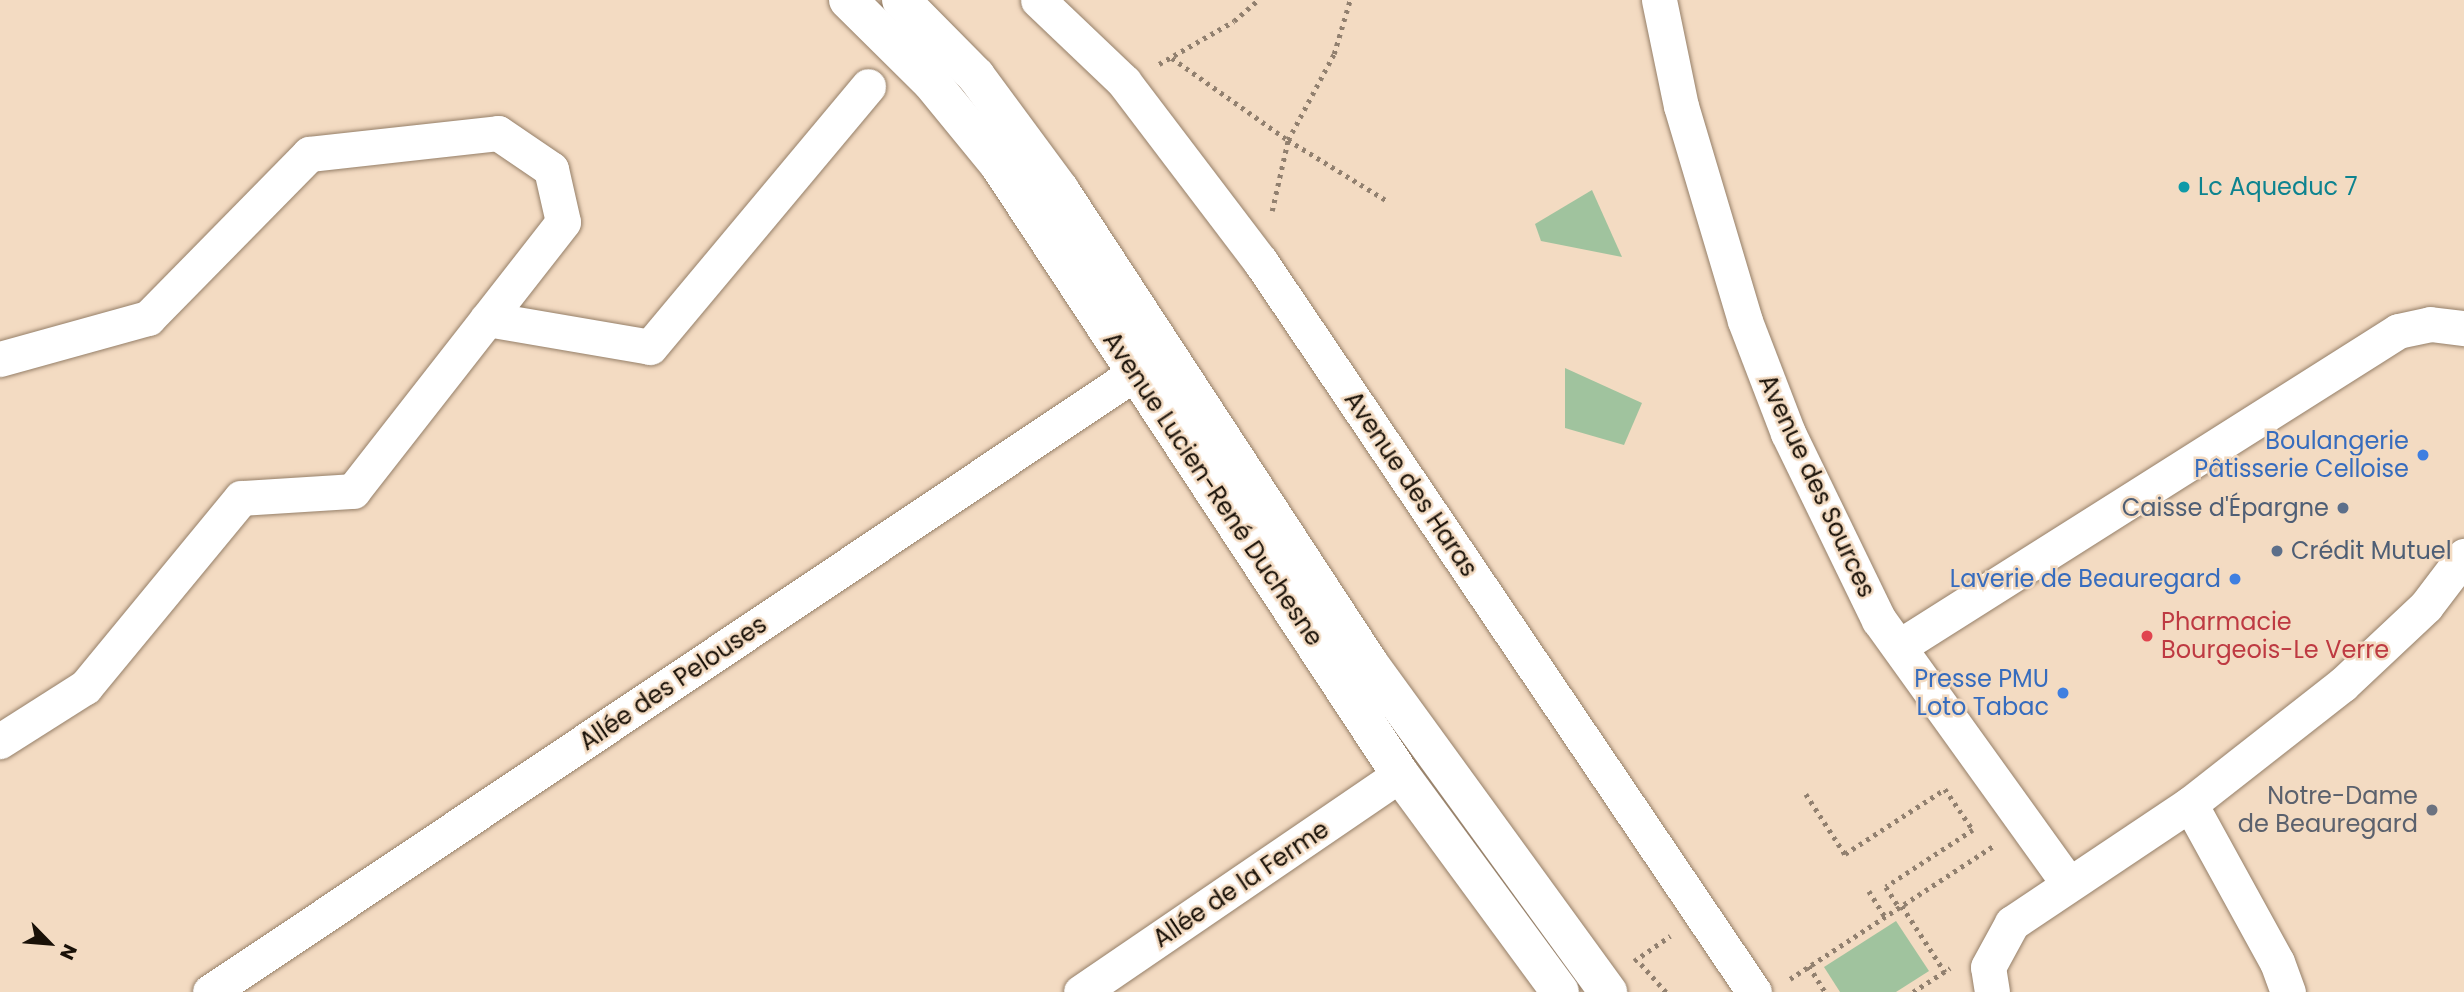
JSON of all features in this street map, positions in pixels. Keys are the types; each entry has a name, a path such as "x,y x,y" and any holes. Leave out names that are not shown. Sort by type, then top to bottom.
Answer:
{"main road":[{"name":"Avenue Lucien-René Duchesne","path":"848,0 891,39 969,126 1400,774 1560,992"},
{"name":"Avenue Lucien-René Duchesne","path":"901,0 976,76 1060,190 1370,663 1606,989"}],"street":[{"name":"Avenue des Haras","path":"1038,0 1124,82 1260,261 1702,914 1767,989"},
{"name":"Avenue des Sources","path":"1659,0 1681,106 1745,321 1788,433 1879,620 2068,883"},
{"path":"487,319 650,347 868,86"},
{"path":"0,359 148,318 309,154 498,132 551,169 563,222 352,491 242,498 85,687 0,741"},
{"path":"1900,646 2398,331 2430,324 2464,328"},
{"name":"Allée des Pelouses","path":"211,992 1135,373"},
{"path":"1992,992 1988,967 2012,923 2068,883 2190,804 2342,685 2426,606 2464,556"},
{"name":"Allée de la Ferme","path":"1080,992 1400,774"},
{"path":"2190,804 2277,962 2288,992"}],"path":[{"path":"1124,82 1172,58 1234,21 1258,0"},
{"path":"1260,261 1288,140 1334,54 1350,0"},
{"path":"1172,58 1288,140 1387,201"},
{"path":"1805,794 1845,854 1945,789 1973,830 1886,887 1945,972"},
{"path":"1767,989 1809,966 2026,824"},
{"path":"1869,891 1885,917"},
{"path":"1606,989 1636,959 1702,914"},
{"path":"1636,959 1666,992"},
{"path":"1809,966 1825,992"}],"green space":[{"path":"1592,190 1622,257 1541,241 1535,224"},
{"path":"1565,368 1642,403 1624,445 1565,428"},
{"path":"1896,921 1929,971 1896,992 1840,992 1824,967"}],"place":[{"name":"Lc Aqueduc 7","path":"2184,187"},
{"name":"Boulangerie Pâtisserie Celloise","path":"2423,455"},
{"name":"Caisse d'Épargne","path":"2343,508"},
{"name":"Crédit Mutuel","path":"2277,551"},
{"name":"Laverie de Beauregard","path":"2235,579"},
{"name":"Pharmacie Bourgeois-Le Verre","path":"2147,636"},
{"name":"Presse PMU Loto Tabac","path":"2063,693"},
{"name":"Notre-Dame de Beauregard","path":"2432,810"}]}
